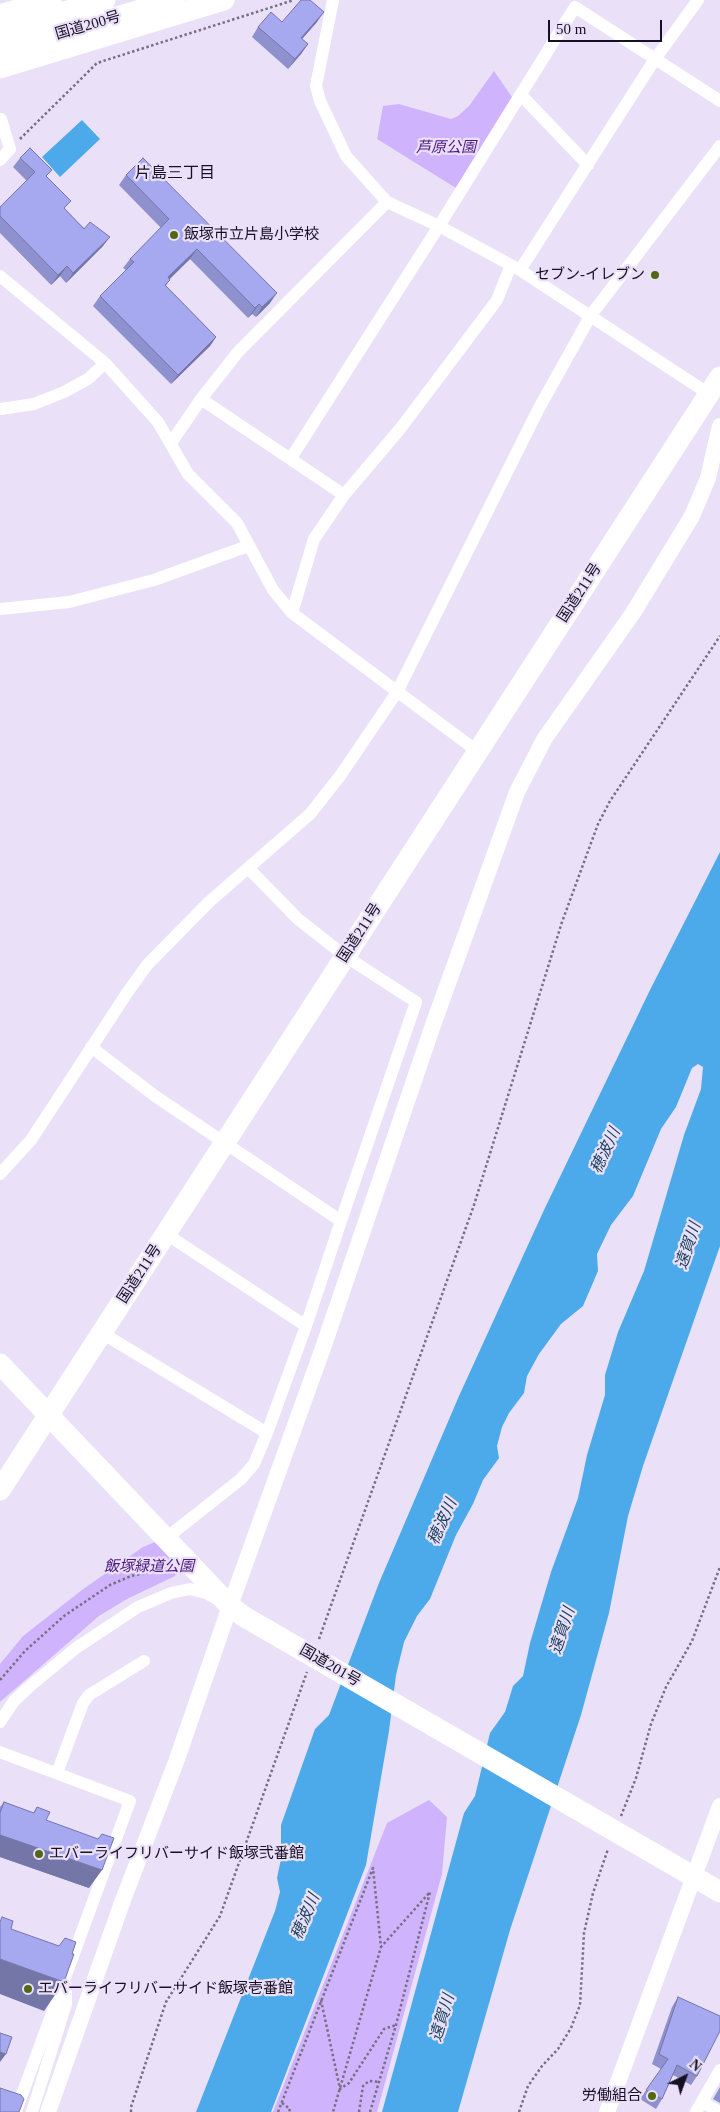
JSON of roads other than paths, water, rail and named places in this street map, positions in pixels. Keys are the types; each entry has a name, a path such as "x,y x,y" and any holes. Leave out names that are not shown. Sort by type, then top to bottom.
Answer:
{"highway":[{"path":"0,15 51,0"},
{"name":"国道200号","path":"0,31 104,0"},
{"name":"国道200号","path":"0,51 175,0"},
{"path":"0,68 224,0"},
{"name":"国道211号","path":"0,1490 715,385"},
{"name":"国道201号","path":"0,1364 165,1539 236,1611 720,1892"}],"street":[{"path":"333,0 316,86 320,101 346,156 386,202 440,226 515,267 591,315 715,385"},
{"path":"292,613 314,539 344,495 400,429 497,300 515,267 588,165 655,59 698,0"},
{"path":"291,458 521,96 573,4 720,101"},
{"path":"521,96 588,165"},
{"path":"0,160 10,149 1,119"},
{"path":"0,1174 31,1140 147,965 209,902 310,814 340,776 398,692 534,416 591,315 720,146"},
{"path":"172,443 201,399 238,352 386,202"},
{"path":"0,276 104,363 158,422 172,443 188,474 237,523 273,590 292,613 477,751"},
{"path":"0,409 34,404 64,392 88,380 104,363"},
{"path":"201,399 344,495"},
{"path":"48,2112 123,1900 236,1611 433,1025 517,792 545,738 633,613 692,516 708,478 720,426"},
{"path":"708,478 720,463"},
{"path":"0,609 69,602 154,580 248,546"},
{"path":"165,1539 241,1478 254,1464 306,1326 416,1002 345,956 298,919 250,868"},
{"path":"91,1047 155,1096 341,1221"},
{"path":"166,1234 306,1326"},
{"path":"102,1333 267,1433"},
{"path":"0,1722 14,1701 29,1687 76,1648 138,1607 190,1589 206,1592 236,1611"},
{"path":"57,1773 83,1703 89,1695 144,1661"},
{"path":"0,1752 130,1801 16,2111"},
{"path":"606,2112 689,1873 720,1806"},
{"path":"32,2112 66,2004 66,1978"},
{"path":"720,2070 699,2107 720,2112"}],"water":[{"path":"82,120 100,139 60,177 42,157"},
{"path":"720,852 720,1246 643,1466 628,1516 609,1613 581,1715 510,1930 458,2112 382,2112 464,1813 475,1796 490,1733 505,1712 513,1686 523,1676 530,1643 551,1572 578,1498 587,1455 605,1395 605,1375 618,1332 644,1271 684,1135 701,1089 703,1067 698,1064 692,1068 676,1107 661,1129 633,1196 611,1225 597,1254 598,1271 583,1306 561,1324 539,1354 527,1376 524,1393 509,1413 502,1427 497,1446 499,1458 483,1480 473,1504 456,1535 430,1599 417,1616 404,1642 396,1675 389,1731 366,1865 271,2112 196,2112 275,1911 280,1892 277,1878 281,1859 281,1825 315,1729 329,1715 379,1583 459,1396 544,1210 650,990"}],"place":[{"name":"飯塚市立片島小学校","path":"174,235"},
{"name":"セブン-イレブン","path":"655,275"},
{"name":"エバーライフリバーサイド飯塚弐番館","path":"39,1854"},
{"name":"エバーライフリバーサイド飯塚壱番館","path":"28,1989"},
{"name":"労働組合","path":"652,2096"}],"district":[{"name":"片島三丁目","path":"175,174"}],"park label":[{"name":"芦原公園","path":"446,148"},
{"name":"飯塚緑道公園","path":"149,1567"}],"water label":[{"name":"穂波川","path":"606,1151"},
{"name":"遠賀川","path":"689,1246"},
{"name":"穂波川","path":"443,1522"},
{"name":"遠賀川","path":"563,1631"},
{"name":"穂波川","path":"306,1917"},
{"name":"遠賀川","path":"443,2018"}]}
